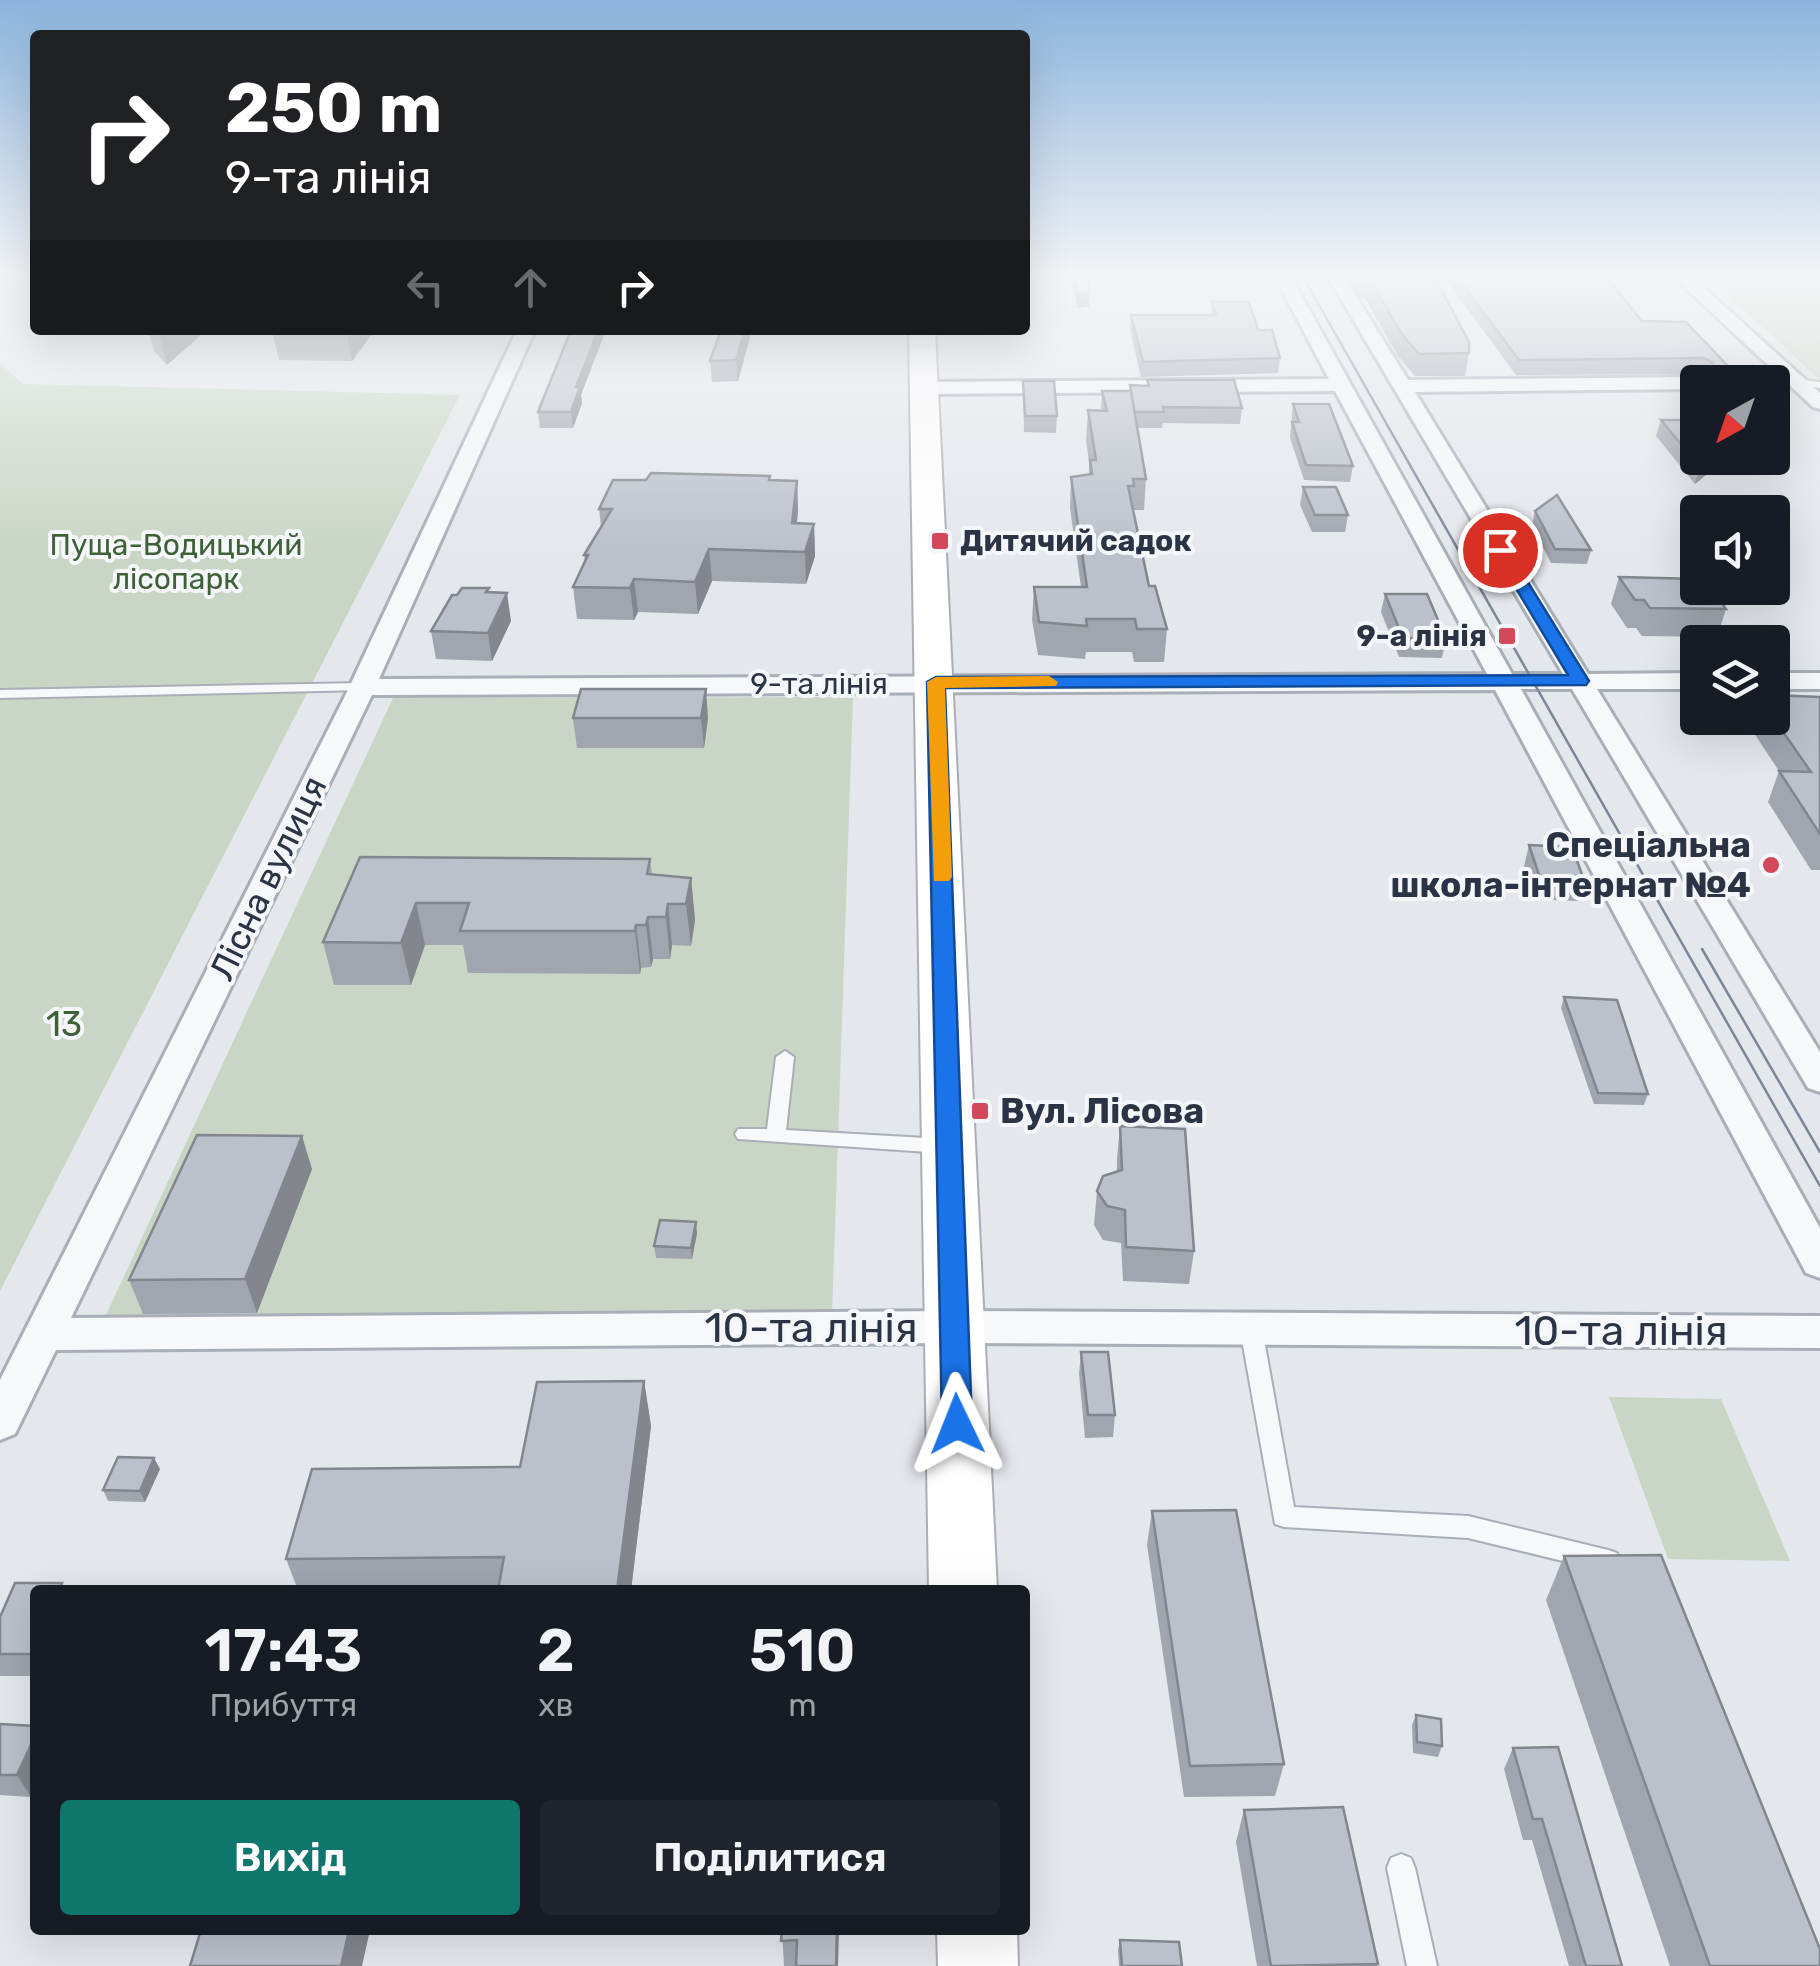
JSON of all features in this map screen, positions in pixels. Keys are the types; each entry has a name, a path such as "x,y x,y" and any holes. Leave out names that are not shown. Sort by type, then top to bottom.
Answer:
{"street":[{"name":"Лісна вулиця","path":"0,1422 361,687 508,369"},
{"path":"923,369 963,1585"},
{"path":"1334,369 1820,1263"},
{"path":"1392,369 1820,1080"},
{"path":"1782,369 1820,403"},
{"path":"1790,382 1796,382"},
{"path":"1402,386 1680,383"},
{"path":"924,388 1343,386"},
{"path":"1790,680 1820,680"},
{"name":"9-та лінія","path":"361,687 1680,681"},
{"name":"10-та лінія","path":"43,1334 953,1327 1820,1332"},
{"path":"976,1935 978,1966"}],"lane":[{"path":"1796,382 1820,385"},
{"path":"0,694 361,687"},
{"path":"776,1136 785,1057"},
{"path":"745,1134 948,1146"},
{"path":"1252,1334 1284,1516 1468,1527 1607,1560 1635,1576"},
{"path":"1401,1868 1422,1966"}],"green space":[{"name":"Пуща-Водицький лісопарк","path":"0,369 6,369 23,384 460,395 0,1291"},
{"path":"1808,369 1820,369 1820,380"},
{"path":"853,697 832,1315 105,1317 393,698"},
{"path":"1609,1397 1721,1399 1790,1561 1668,1559"}],"building":[{"path":"555,369 583,369 571,412 538,412"},
{"path":"1147,380 1234,380 1242,408 1163,407 1164,412 1134,412 1130,385 1149,386"},
{"path":"1023,381 1054,381 1057,416 1025,416"},
{"path":"1102,391 1131,391 1146,479 1133,479 1134,486 1128,486 1149,586 1155,586 1167,629 1137,629 1135,619 1086,619 1087,626 1039,622 1034,587 1087,587 1071,477 1092,474 1090,460 1096,460 1088,410 1107,411"},
{"path":"1293,404 1329,404 1353,466 1306,465 1292,422 1299,422"},
{"path":"1661,420 1680,420 1680,443"},
{"path":"651,473 770,476 769,480 797,481 792,523 814,524 805,552 709,549 695,582 634,579 630,588 573,587 588,555 584,555 612,509 599,509 613,480 646,480"},
{"path":"1303,487 1336,487 1348,515 1315,515"},
{"path":"1557,495 1591,550 1555,549 1535,511"},
{"path":"1619,577 1680,579 1680,605 1723,605 1726,609 1650,608 1644,600 1635,600"},
{"path":"462,588 507,593 488,633 431,631 452,595"},
{"path":"1385,594 1427,594 1446,639 1403,638"},
{"path":"581,689 706,689 701,718 573,718"},
{"path":"1790,696 1820,697 1820,834 1779,771 1811,772 1785,735 1790,735"},
{"path":"1529,845 1572,847 1584,880 1540,878"},
{"path":"360,857 650,859 647,874 691,878 686,904 668,904 666,917 648,917 646,925 636,925 635,931 460,931 469,903 416,903 401,943 323,942"},
{"path":"1564,997 1617,1000 1648,1094 1598,1093"},
{"path":"1120,1126 1185,1129 1194,1251 1126,1247 1125,1210 1107,1206 1097,1191 1103,1176 1122,1170"},
{"path":"197,1135 302,1136 245,1279 129,1280"},
{"path":"660,1220 696,1222 691,1248 654,1246"},
{"path":"1081,1352 1108,1352 1115,1415 1088,1415"},
{"path":"644,1381 618,1585 499,1585 504,1557 286,1559 312,1469 520,1467 537,1382"},
{"path":"118,1457 154,1458 140,1491 103,1490"},
{"path":"1236,1510 1284,1764 1190,1766 1152,1511"},
{"path":"1661,1555 1820,1949 1820,1966 1710,1966 1564,1556"},
{"path":"15,1583 62,1583 30,1585 30,1654 0,1654 0,1617"},
{"path":"1416,1715 1441,1719 1442,1746 1417,1742"},
{"path":"0,1724 30,1726 30,1747 17,1775 0,1775"},
{"path":"1558,1747 1622,1966 1586,1966 1542,1819 1533,1819 1513,1748"},
{"path":"1343,1807 1378,1964 1271,1966 1244,1810"},
{"path":"199,1935 348,1935 341,1966 190,1966"},
{"path":"782,1935 837,1935 836,1966 796,1966 797,1940 781,1941"},
{"path":"1120,1940 1179,1942 1182,1966 1122,1966"}],"tram line":[{"path":"1355,369 1820,1186"},
{"path":"1702,949 1820,1152"}],"slow traffic":[{"path":"941,877 936,682 1049,682"}],"place":[{"name":"Дитячий садок","path":"940,541"},
{"name":"9-а лінія","path":"1507,636"},
{"name":"Спеціальна школа-інтернат №4","path":"1771,865"},
{"name":"Вул. Лісова","path":"980,1111"}],"route":[{"path":"957,1424 936,682 1580,681 1500,550"}],"park label":[{"name":"13","path":"64,1024"}]}
